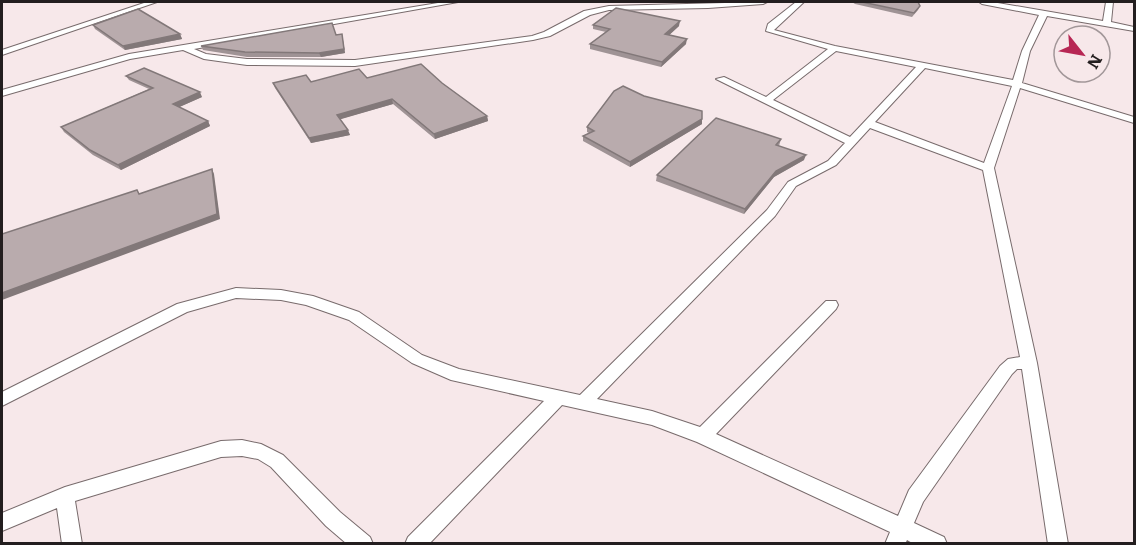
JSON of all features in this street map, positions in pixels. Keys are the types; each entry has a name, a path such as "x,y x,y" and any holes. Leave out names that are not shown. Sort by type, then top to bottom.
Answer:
{"street":[{"path":"2,53 153,2"},
{"path":"2,93 129,57 430,3 454,2"},
{"path":"185,48 204,56 247,62 356,63 533,38 547,34 587,13 609,8 708,6 764,2"},
{"path":"800,2 769,29 834,48 1017,84 1134,120"},
{"path":"982,2 1107,22 1134,29"},
{"path":"1107,22 1110,2"},
{"path":"1044,13 1026,51 988,168 1029,363 1058,543"},
{"path":"768,100 834,48"},
{"path":"583,403 771,213 792,184 832,162 923,65"},
{"path":"721,80 768,100 852,142"},
{"path":"870,124 988,168"},
{"path":"2,399 182,308 209,299 255,292 308,300 354,316 417,359 446,372 652,418 703,436 899,536 937,543"},
{"path":"703,436 831,305"},
{"path":"899,536 916,496 1010,366 1019,362 1029,363"},
{"path":"415,543 558,398"},
{"path":"2,522 65,496 191,457 221,449 243,448 261,452 277,461 333,519 363,543"},
{"path":"65,496 72,543"}],"building":[{"path":"862,2 918,2 920,6 914,13"},
{"path":"616,8 680,21 665,34 687,39 662,62 590,44 610,29 593,25"},
{"path":"138,9 180,34 123,46 93,25"},
{"path":"332,23 336,35 342,34 344,49 319,53 245,52 201,46"},
{"path":"421,64 442,83 487,116 434,134 392,99 337,115 348,130 309,138 273,83 306,75 311,82 359,69 367,78"},
{"path":"144,68 200,92 173,104 208,121 118,165 90,150 61,127 153,88 126,76"},
{"path":"623,86 644,96 702,111 702,119 630,162 583,136 594,131 587,127 614,91"},
{"path":"716,118 781,139 776,145 806,155 776,171 745,209 657,175"},
{"path":"212,169 217,214 2,293 2,234 137,190 139,194"}]}
